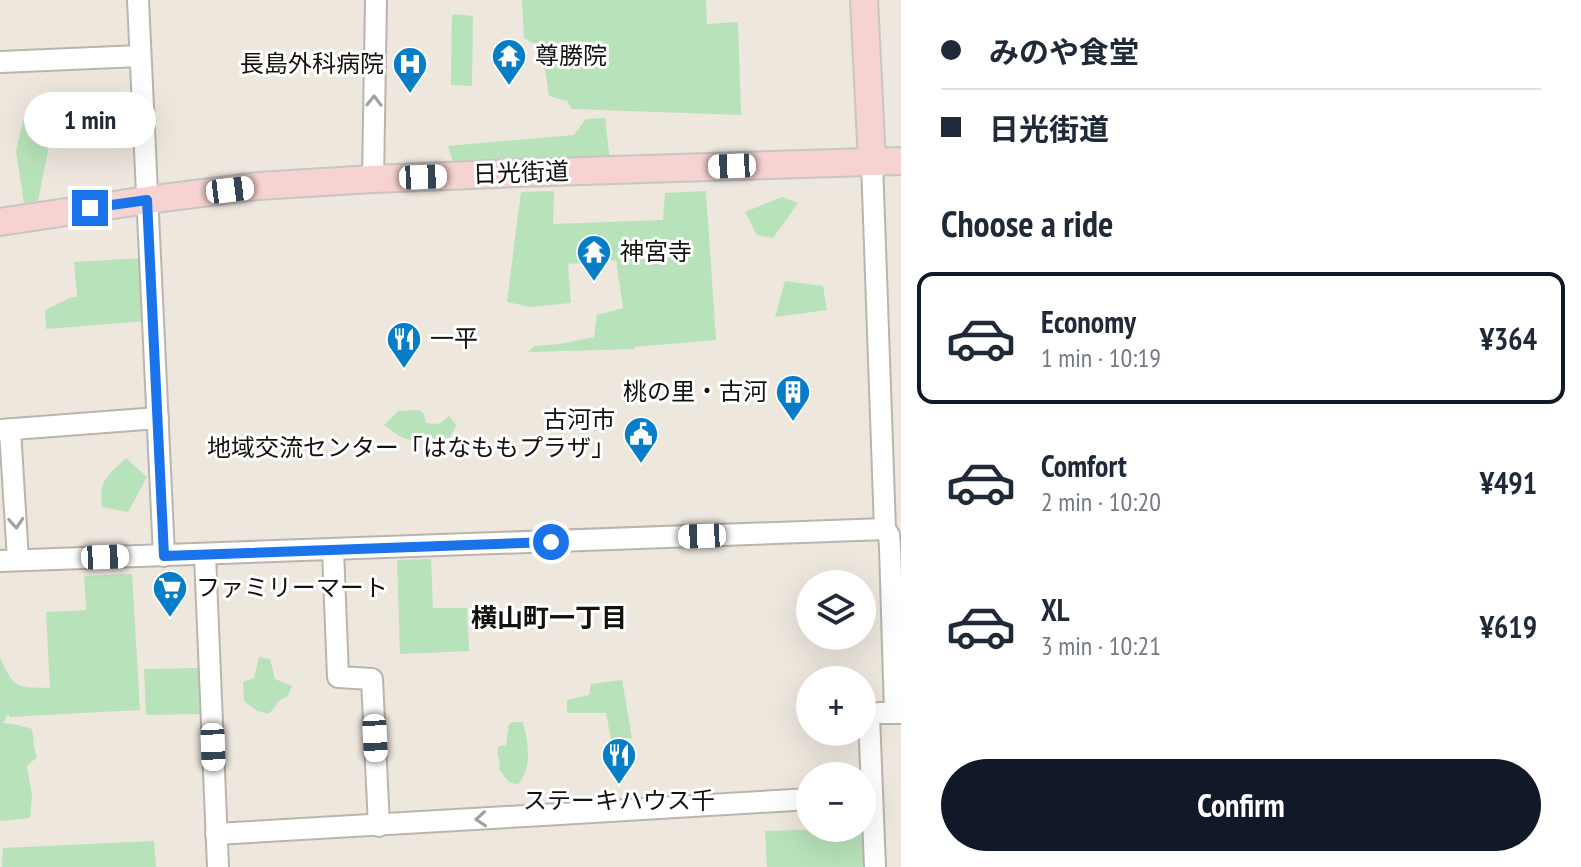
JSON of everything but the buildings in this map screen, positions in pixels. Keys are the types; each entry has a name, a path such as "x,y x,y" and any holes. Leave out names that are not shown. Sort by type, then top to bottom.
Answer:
{"main road":[{"path":"864,0 872,162"},
{"name":"日光街道","path":"0,222 258,186 373,179 901,161"}],"street":[{"path":"138,0 164,556"},
{"path":"373,179 376,0"},
{"path":"0,62 140,56"},
{"path":"868,762 869,716 898,713 892,533 872,162"},
{"path":"158,418 5,430 9,561 892,533"},
{"path":"333,550 338,677 372,679 379,826"},
{"path":"205,555 218,867"},
{"path":"216,834 796,800"},
{"path":"872,842 875,867"}],"green space":[{"path":"522,0 706,0 707,24 738,22 741,115 572,109 567,101 549,96 542,48 524,38"},
{"path":"454,14 473,16 472,86 451,85"},
{"path":"24,118 38,137 45,137 48,151 38,201 24,203 16,151"},
{"path":"605,118 610,161 454,165 448,146 574,135 586,119"},
{"path":"554,191 553,224 663,220 665,193 706,191 716,340 634,349 528,352 534,346 594,337 597,315 623,308 616,260 568,264 571,303 531,307 507,302 521,192"},
{"path":"782,197 798,203 773,238 757,235 745,212"},
{"path":"143,258 146,321 46,329 45,310 77,297 74,262"},
{"path":"785,281 823,286 827,310 775,317"},
{"path":"419,410 424,414 426,423 439,424 449,416 456,425 450,438 408,440 384,425 398,411"},
{"path":"126,458 147,477 128,512 102,507 103,484"},
{"path":"431,559 433,608 467,608 469,651 400,654 397,560"},
{"path":"132,574 140,710 9,717 9,713 3,723 32,729 37,757 27,766 32,796 30,818 0,821 0,658 9,676 18,685 50,688 46,612 86,610 84,576"},
{"path":"259,657 270,659 275,679 292,686 288,696 280,700 269,714 257,711 244,701 243,682 254,678"},
{"path":"199,668 200,714 146,715 144,669"},
{"path":"622,680 632,738 611,740 606,713 567,713 567,700 589,695 591,684"},
{"path":"523,722 528,746 526,770 518,784 510,783 499,770 498,749 506,745 509,724"},
{"path":"796,830 796,842 870,842 871,867 767,867 765,831"},
{"path":"154,841 156,867 2,867 3,848"}],"place":[{"name":"尊勝院","path":"509,87"},
{"name":"長島外科病院","path":"410,95"},
{"name":"神宮寺","path":"594,283"},
{"name":"一平","path":"404,370"},
{"name":"桃の里・古河","path":"793,423"},
{"name":"古河市 地域交流センター「はなももプラザ」","path":"641,465"},
{"name":"ファミリーマート","path":"170,619"},
{"name":"ステーキハウス千","path":"619,786"}],"district":[{"name":"横山町一丁目","path":"549,618"}],"route":[{"path":"90,208 147,200 164,556 551,542"}]}
